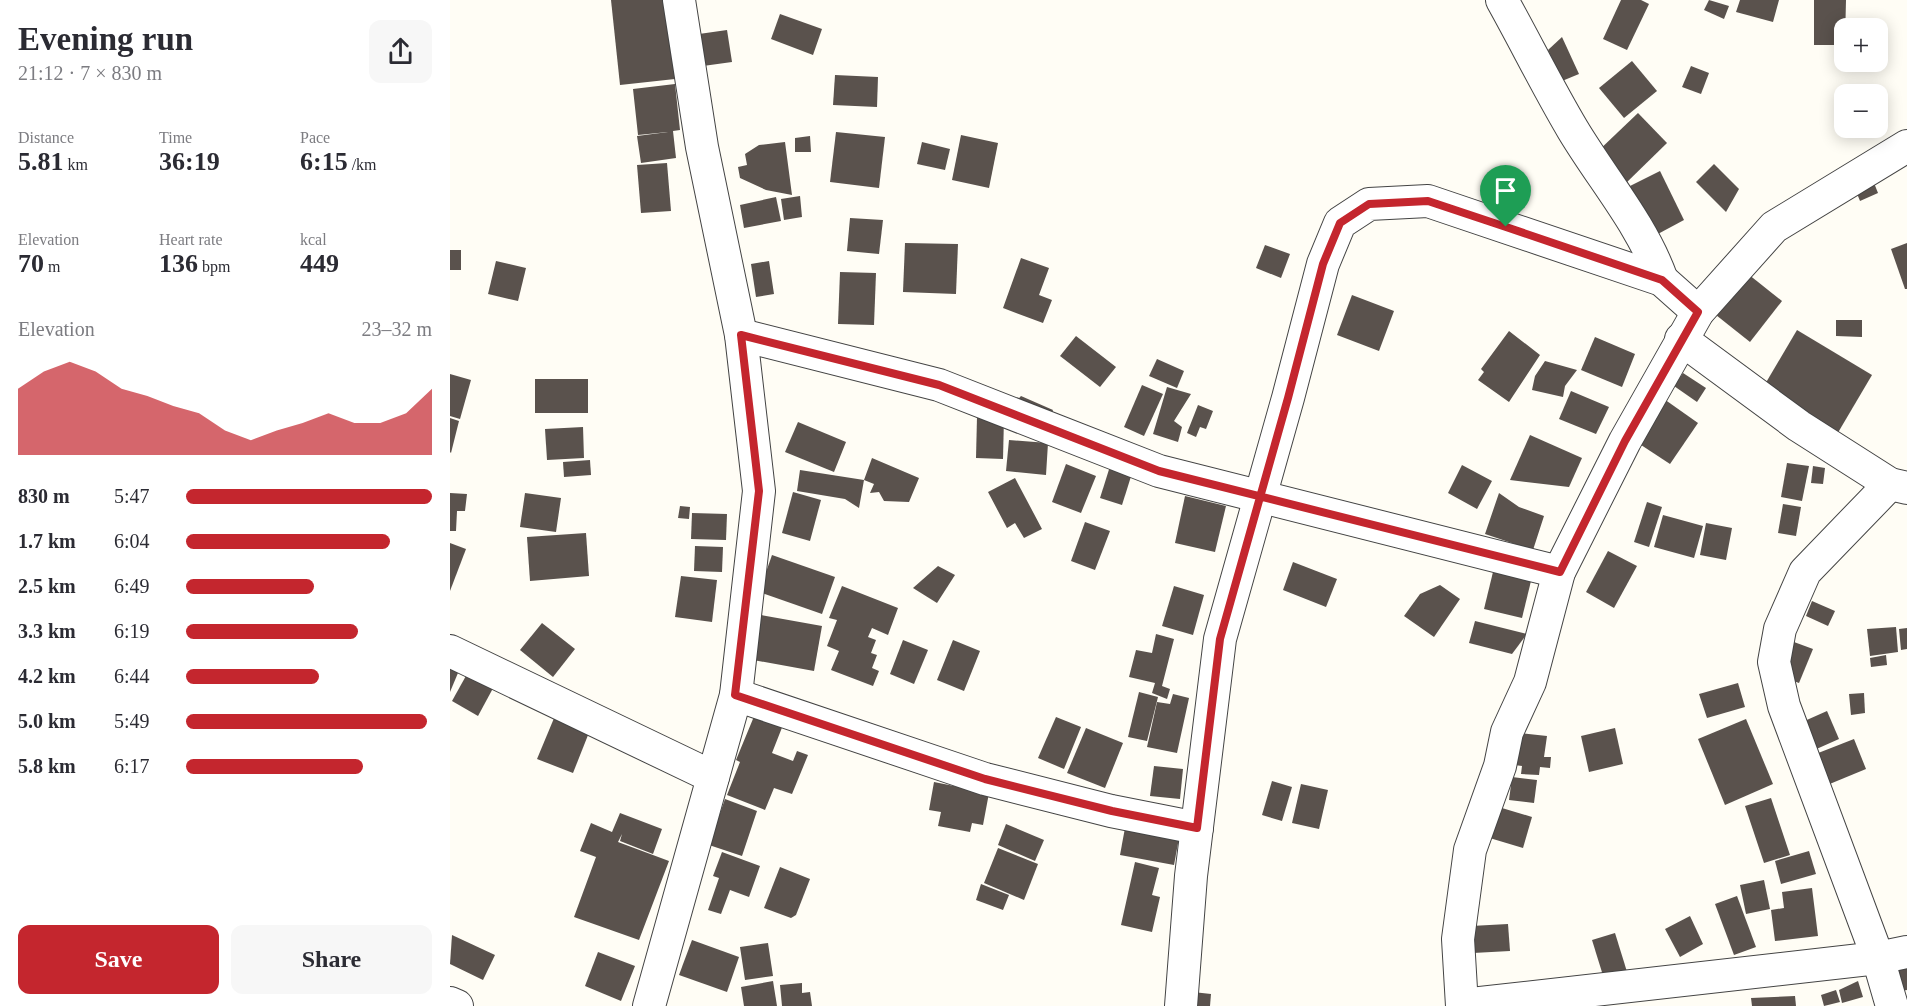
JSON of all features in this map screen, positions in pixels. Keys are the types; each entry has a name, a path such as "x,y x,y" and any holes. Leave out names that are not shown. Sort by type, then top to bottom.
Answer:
{"street":[{"path":"649,1006 735,695 759,491 741,335 702,147 679,0"},
{"path":"1502,0 1573,130 1620,198 1654,257 1662,280"},
{"path":"1893,955 1462,1006 1458,939 1470,850 1500,766 1507,732 1530,682 1560,572 1625,441 1681,339 1698,312 1774,227 1907,146"},
{"path":"1181,1006 1197,828 1220,639 1323,264 1340,223 1369,204 1428,201 1662,280 1698,312"},
{"path":"741,335 939,385 1159,471 1258,498 1560,572"},
{"path":"1681,339 1799,426 1898,486 1805,572 1780,629 1774,662 1784,706 1893,955 1892,1006"},
{"path":"450,651 713,777"},
{"path":"735,695 985,779 1112,811 1197,828"},
{"path":"450,1002 456,1006"}],"building":[{"path":"611,0 667,0 675,79 620,85"},
{"path":"1621,0 1641,0 1649,4 1627,50 1603,39"},
{"path":"1709,0 1729,6 1724,19 1704,10"},
{"path":"1740,0 1779,0 1773,22 1736,12"},
{"path":"1814,0 1846,0 1846,18 1834,18 1834,45 1814,45"},
{"path":"780,14 822,29 813,55 771,39"},
{"path":"727,30 732,62 703,66 699,34"},
{"path":"1562,37 1579,74 1562,81 1548,50"},
{"path":"1632,61 1657,91 1624,118 1599,88"},
{"path":"1691,66 1709,73 1701,94 1682,87"},
{"path":"835,75 878,77 877,107 833,105"},
{"path":"675,84 680,130 673,131 676,158 641,163 637,136 668,132 638,135 633,89"},
{"path":"1638,113 1667,143 1624,185 1595,154"},
{"path":"836,132 885,137 879,188 830,182"},
{"path":"961,135 998,143 989,188 952,180"},
{"path":"810,136 811,152 795,152 795,138"},
{"path":"785,142 792,195 766,190 740,178 738,167 747,165 745,154 759,145"},
{"path":"922,142 950,149 945,170 917,164"},
{"path":"667,163 671,211 641,213 637,165"},
{"path":"1714,164 1739,189 1726,212 1696,182"},
{"path":"1660,171 1684,220 1656,235 1630,186"},
{"path":"1870,173 1878,193 1860,201 1852,181"},
{"path":"800,196 802,217 784,220 781,199"},
{"path":"776,197 781,221 744,228 740,205"},
{"path":"850,218 883,220 879,254 847,251"},
{"path":"905,243 958,244 956,294 903,292"},
{"path":"1907,243 1907,289 1905,289 1891,249"},
{"path":"1265,245 1290,254 1281,278 1256,268"},
{"path":"450,250 461,250 461,270 450,270"},
{"path":"1021,258 1049,268 1039,295 1052,300 1043,323 1003,308"},
{"path":"496,261 526,268 518,301 488,294"},
{"path":"769,261 774,294 756,297 751,264"},
{"path":"840,272 876,273 874,325 838,324"},
{"path":"1748,274 1782,301 1750,342 1716,315"},
{"path":"1352,295 1394,311 1379,351 1337,335"},
{"path":"1836,320 1862,320 1862,337 1836,336"},
{"path":"1797,330 1872,375 1836,436 1761,391"},
{"path":"1509,331 1540,355 1509,402 1478,380 1484,372 1481,369"},
{"path":"1076,336 1116,367 1100,387 1060,356"},
{"path":"1595,337 1635,354 1622,387 1581,370"},
{"path":"1157,359 1184,371 1177,388 1149,376"},
{"path":"1545,361 1577,370 1565,386 1563,397 1532,390 1535,376"},
{"path":"1683,373 1706,388 1697,402 1674,386"},
{"path":"450,374 471,380 460,419 450,416"},
{"path":"535,379 588,379 588,413 535,413"},
{"path":"1142,385 1163,394 1144,436 1124,427"},
{"path":"1167,387 1191,394 1174,421 1182,427 1178,442 1153,434"},
{"path":"1571,391 1609,407 1596,434 1559,419"},
{"path":"1021,396 1053,410 1048,423 1011,407"},
{"path":"1664,399 1698,423 1670,464 1635,441"},
{"path":"1198,405 1213,411 1206,429 1200,427 1196,437 1187,433"},
{"path":"977,417 1004,417 1003,459 976,458"},
{"path":"450,418 459,421 451,453 450,452"},
{"path":"798,422 846,442 834,472 785,452"},
{"path":"583,427 584,458 547,460 545,429"},
{"path":"1530,435 1582,458 1569,487 1510,480"},
{"path":"1009,440 1048,443 1046,475 1006,471"},
{"path":"872,458 919,478 909,502 884,501 879,492 870,493 874,484 864,480"},
{"path":"590,460 591,475 564,477 563,462"},
{"path":"1112,460 1134,467 1122,505 1100,498"},
{"path":"1787,463 1809,466 1802,501 1781,497"},
{"path":"1066,464 1096,476 1081,513 1052,502"},
{"path":"1462,465 1492,481 1477,509 1448,493"},
{"path":"1813,466 1825,468 1823,484 1811,483"},
{"path":"800,470 864,480 859,508 845,499 797,491"},
{"path":"1015,478 1042,529 1024,538 1015,523 1007,528 988,492"},
{"path":"793,492 821,500 810,541 782,533"},
{"path":"450,493 467,494 465,511 457,511 456,531 450,531"},
{"path":"525,493 561,498 556,532 520,527"},
{"path":"1499,493 1519,507 1544,516 1533,550 1485,534"},
{"path":"1185,496 1226,506 1215,552 1175,543"},
{"path":"1647,502 1662,507 1649,547 1634,542"},
{"path":"1783,504 1801,507 1796,536 1778,533"},
{"path":"680,506 690,507 689,519 678,518"},
{"path":"692,513 727,514 726,540 691,539"},
{"path":"1663,515 1703,526 1694,558 1654,547"},
{"path":"1085,522 1110,531 1095,570 1071,561"},
{"path":"1706,523 1732,528 1726,560 1700,555"},
{"path":"586,533 589,576 530,581 527,537"},
{"path":"450,543 466,549 450,591"},
{"path":"695,546 723,547 722,572 694,571"},
{"path":"1608,551 1637,566 1614,608 1586,592"},
{"path":"772,555 835,577 822,614 759,592"},
{"path":"1293,562 1337,579 1326,607 1283,590"},
{"path":"938,566 955,575 937,603 913,588"},
{"path":"1493,572 1531,581 1522,618 1484,609"},
{"path":"681,576 717,580 712,622 675,617"},
{"path":"1440,585 1460,599 1434,637 1404,616 1420,594"},
{"path":"842,586 898,608 888,635 872,628 868,637 876,640 871,653 877,655 872,668 879,671 873,686 831,670 839,651 827,646 837,620 829,618"},
{"path":"1174,586 1204,595 1193,635 1162,626"},
{"path":"1812,601 1835,611 1828,626 1806,616"},
{"path":"761,615 822,626 814,671 753,660"},
{"path":"1475,621 1527,634 1512,654 1469,643"},
{"path":"542,623 575,649 553,677 520,650"},
{"path":"1896,627 1898,652 1870,656 1867,629"},
{"path":"1907,628 1907,649 1901,650 1899,629"},
{"path":"1156,634 1174,639 1162,686 1170,689 1167,699 1152,693 1155,683 1129,677 1136,650 1152,653"},
{"path":"903,640 928,650 914,684 890,674"},
{"path":"953,640 980,651 964,691 937,680"},
{"path":"1794,642 1813,649 1799,683 1788,679 1786,663"},
{"path":"1886,655 1887,665 1871,667 1870,658"},
{"path":"450,656 463,661 450,692"},
{"path":"472,665 498,679 478,716 452,701"},
{"path":"1738,683 1745,707 1707,718 1699,694"},
{"path":"1139,692 1158,697 1147,741 1128,737"},
{"path":"1864,693 1865,713 1851,715 1849,694"},
{"path":"1173,694 1189,698 1177,753 1147,747 1157,702 1170,704"},
{"path":"557,711 592,725 573,773 537,759"},
{"path":"1827,711 1839,739 1812,751 1800,723"},
{"path":"755,714 783,725 772,753 793,761 797,751 808,755 792,794 774,788 765,810 727,795 740,762 736,760"},
{"path":"1056,717 1081,727 1064,769 1038,758"},
{"path":"1746,719 1773,784 1725,805 1698,739"},
{"path":"1086,728 1123,743 1105,788 1067,773"},
{"path":"1615,728 1623,764 1589,772 1581,736"},
{"path":"1510,732 1547,736 1544,757 1551,757 1550,768 1540,767 1539,775 1521,774 1522,766 1507,764"},
{"path":"1854,739 1866,769 1820,788 1808,757"},
{"path":"1154,766 1183,769 1180,799 1150,796"},
{"path":"1512,777 1537,780 1534,803 1509,800"},
{"path":"1272,781 1292,787 1282,821 1262,815"},
{"path":"934,782 989,793 983,825 972,823 970,832 938,826 941,812 929,810"},
{"path":"1301,784 1328,790 1319,829 1292,823"},
{"path":"1771,798 1790,855 1764,863 1745,806"},
{"path":"725,799 757,811 742,856 709,845"},
{"path":"1492,805 1532,817 1523,848 1483,836"},
{"path":"620,813 662,829 653,854 620,841 622,834 618,842 669,861 639,940 574,917 596,857 580,851 591,823 612,832"},
{"path":"1127,817 1181,827 1174,865 1120,855"},
{"path":"1006,824 1044,840 1035,861 998,845"},
{"path":"998,848 1038,864 1024,900 984,883"},
{"path":"1809,851 1816,874 1781,884 1775,861"},
{"path":"722,852 760,866 749,897 730,890 721,914 708,910 719,878 713,876"},
{"path":"1135,862 1159,868 1152,895 1160,897 1152,932 1121,925"},
{"path":"780,867 810,879 796,915 791,918 764,908"},
{"path":"1764,880 1770,909 1746,914 1740,885"},
{"path":"981,884 1009,895 1003,910 976,900"},
{"path":"1812,888 1818,936 1775,941 1771,910 1784,908 1782,892"},
{"path":"1737,896 1756,947 1734,955 1715,904"},
{"path":"1690,916 1703,944 1680,957 1665,929"},
{"path":"1508,924 1510,951 1473,953 1471,926"},
{"path":"1615,933 1628,975 1605,982 1592,940"},
{"path":"452,935 495,955 483,980 450,964"},
{"path":"692,940 739,957 727,992 679,975"},
{"path":"768,943 773,976 745,980 740,947"},
{"path":"598,952 635,966 621,1001 585,986"},
{"path":"1907,961 1907,990 1901,991 1896,963"},
{"path":"773,981 777,1006 744,1006 741,987"},
{"path":"1858,981 1863,997 1842,1003 1839,990"},
{"path":"802,983 802,993 810,992 812,1006 782,1006 780,985"},
{"path":"1836,990 1840,1002 1824,1006 1821,995"},
{"path":"1193,992 1211,994 1210,1006 1192,1006"},
{"path":"1795,996 1796,1006 1752,1006 1751,998"}],"route":[{"path":"1506,227 1428,201 1369,204 1340,223 1323,264 1288,398 1258,498 1220,639 1197,828 1112,811 985,779 735,695 759,491 741,335 939,385 1159,471 1258,498 1560,572 1625,441 1698,312 1662,280 1506,227"}]}
